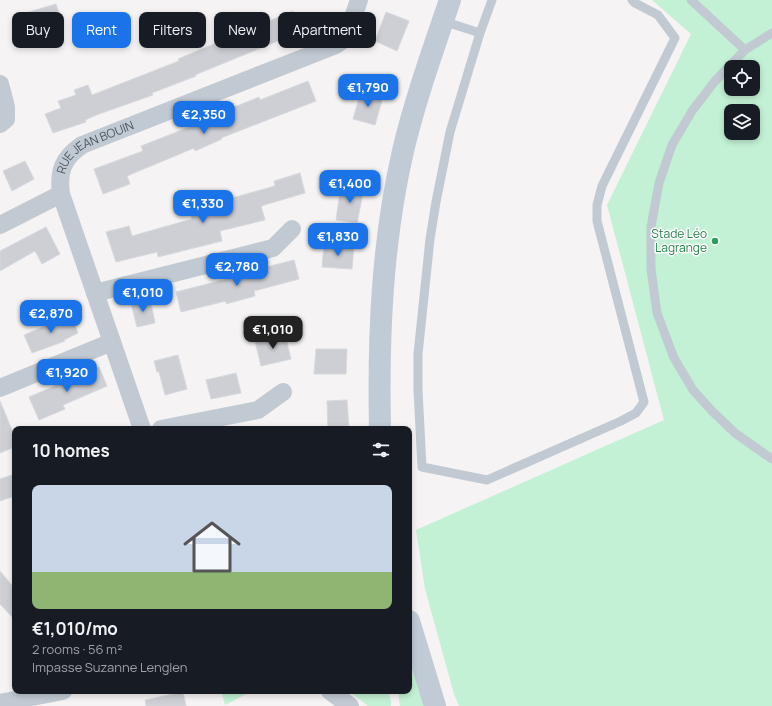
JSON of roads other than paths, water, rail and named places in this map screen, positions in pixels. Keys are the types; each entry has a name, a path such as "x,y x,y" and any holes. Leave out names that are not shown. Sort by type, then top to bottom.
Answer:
{"main road":[{"path":"380,426 380,338 388,233 403,151 420,88 450,0"},
{"path":"412,638 414,650 436,706"}],"street":[{"name":"RUE JEAN BOUIN","path":"141,426 61,194 59,182 61,171 66,160 72,152 82,145 336,45 346,38 359,0"},
{"path":"0,84 6,107 6,119 0,124"},
{"path":"0,225 61,194"},
{"path":"96,294 273,248 292,230"},
{"path":"0,388 112,342"},
{"path":"176,426 258,410 283,392"},
{"path":"0,703 46,694"},
{"path":"62,694 66,706"},
{"path":"334,694 350,706"}],"lane":[{"path":"492,0 480,33 450,132 436,202 418,354 418,390 422,467 487,480 621,421 636,413 644,402 597,220 597,205 602,186 676,38 658,15 632,0"},
{"path":"691,0 745,50"},
{"path":"443,21 480,33"},
{"path":"772,33 745,50 715,81 697,105 672,145 659,183 651,227 651,269 657,313 674,358 693,390 712,411 735,433 772,459"}],"place":[{"name":"Stade Léo Lagrange","path":"715,241"}]}
